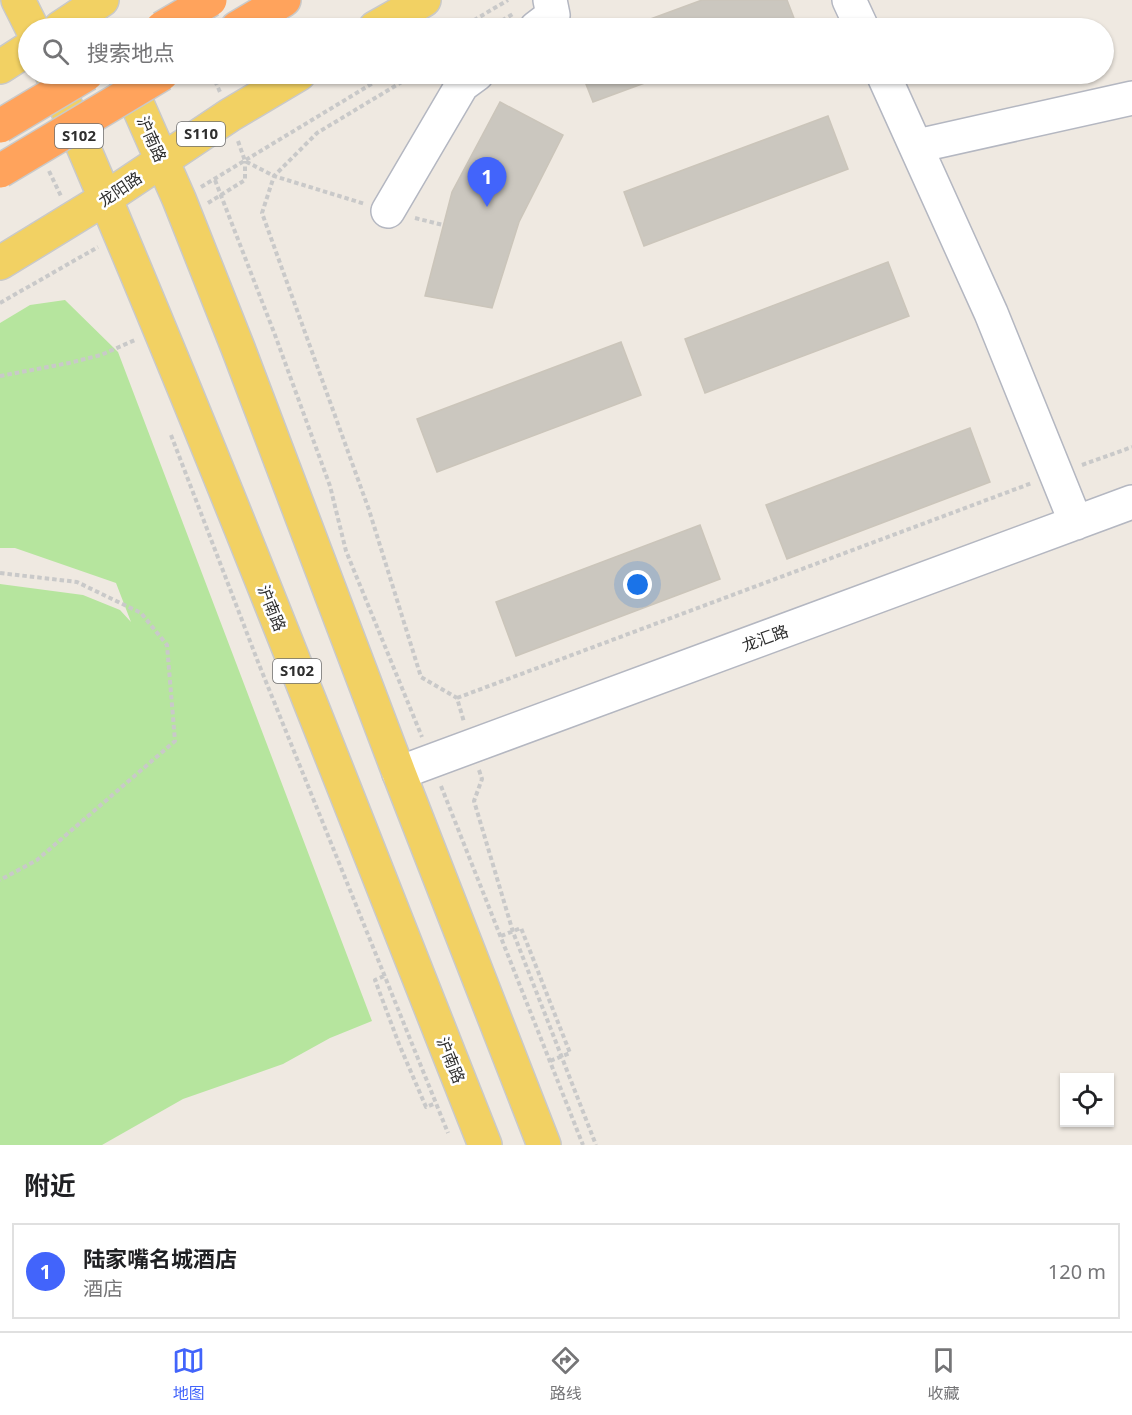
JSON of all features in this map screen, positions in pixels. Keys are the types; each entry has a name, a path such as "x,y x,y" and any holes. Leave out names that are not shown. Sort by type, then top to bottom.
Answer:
{"highway":[{"path":"179,18 210,0"},
{"path":"254,18 284,0"},
{"path":"0,126 70,84"},
{"path":"0,171 145,84"}],"main road":[{"path":"18,0 27,18"},
{"path":"392,18 424,0"},
{"path":"79,18 98,8"},
{"path":"0,67 18,56"},
{"name":"沪南路","path":"56,84 106,198 485,1145"},
{"name":"沪南路","path":"127,84 179,199 242,359 399,773 544,1145"},
{"name":"龙阳路","path":"0,263 106,198 230,115 282,84"}],"street":[{"path":"549,18 553,15 550,0"},
{"path":"849,0 857,18"},
{"path":"388,211 463,84"},
{"path":"888,84 992,314 1076,523"},
{"path":"917,146 1132,98"},
{"name":"龙汇路","path":"399,773 1132,502"}],"path":[{"path":"478,18 508,0"},
{"path":"216,84 230,115 245,161 274,176 388,211 443,225"},
{"path":"398,84 317,133 274,176 262,213 369,510 421,677 457,698 482,779 474,801 513,932 596,1145"},
{"path":"215,180 330,486 346,551 432,761 583,1145"},
{"path":"99,246 103,256"},
{"path":"0,376 101,355 135,340 131,330"},
{"path":"169,429 258,662 449,1134"},
{"path":"457,698 1132,447"},
{"path":"0,573 77,582 141,613 166,645 175,741 37,860 0,880"},
{"path":"501,936 521,928 570,1053 550,1061"},
{"path":"384,976 375,980 399,1044 426,1107 436,1103"}],"green space":[{"path":"65,300 118,352 372,1021 330,1038 283,1064 183,1099 102,1145 0,1145 0,584 83,595 120,610 131,622 116,583 15,548 0,548 0,323 30,305"}],"building":[{"path":"702,0 787,0 794,18 653,18"},
{"path":"586,84 642,84 593,102"},
{"path":"500,102 563,135 519,222 492,308 425,296 452,192"},
{"path":"828,116 848,169 644,246 624,192"},
{"path":"888,262 909,316 705,393 685,339"},
{"path":"621,342 641,395 437,472 417,419"},
{"path":"970,428 990,482 787,559 766,505"},
{"path":"700,525 720,579 516,656 496,602"}],"place":[{"name":"陆家嘴名城酒店","path":"487,207"}]}
